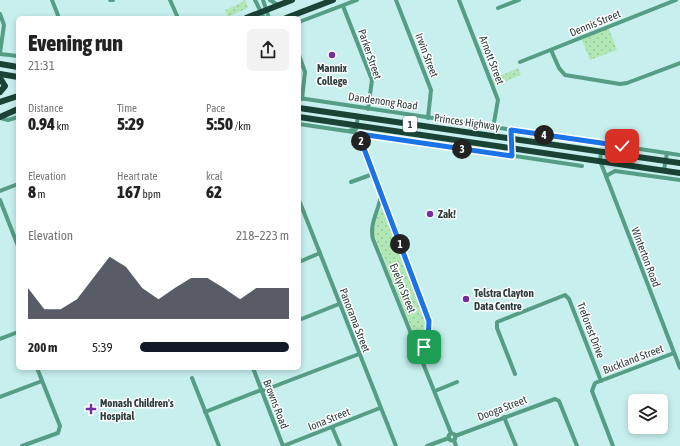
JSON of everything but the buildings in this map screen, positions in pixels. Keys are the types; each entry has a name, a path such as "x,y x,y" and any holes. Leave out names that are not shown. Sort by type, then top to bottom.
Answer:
{"highway":[{"path":"253,16 264,13 278,5 292,0"},
{"path":"291,16 332,0"},
{"path":"0,64 16,67"},
{"path":"0,74 16,77"},
{"path":"0,78 5,86 0,92"},
{"path":"0,102 16,97"},
{"name":"Princes Highway","path":"301,108 680,162"},
{"path":"0,118 16,110"},
{"name":"Princes Highway","path":"301,117 512,147 680,173"}],"street":[{"path":"52,0 58,16"},
{"path":"170,0 177,16"},
{"path":"255,0 264,13"},
{"path":"263,0 264,13"},
{"path":"270,0 278,5"},
{"path":"301,21 357,0"},
{"name":"Irwin Street","path":"396,0 431,90 428,118"},
{"name":"Arnott Street","path":"459,0 498,100 493,128"},
{"path":"498,8 519,0"},
{"name":"Dennis Street","path":"520,62 676,0"},
{"name":"Parker Street","path":"343,6 372,80 368,109"},
{"path":"0,14 4,25 0,54 16,56"},
{"path":"551,50 559,68 565,74 620,84 627,83 680,63"},
{"path":"301,60 306,72 301,94"},
{"name":"Dandenong Road","path":"301,99 680,155"},
{"name":"Dandenong Road","path":"357,125 358,116"},
{"path":"0,118 8,120 16,118"},
{"path":"301,124 582,166"},
{"path":"346,132 355,129 357,125"},
{"path":"511,130 512,156"},
{"path":"385,137 395,131"},
{"name":"Evelyn Street","path":"360,134 360,138 373,174 429,321 428,338 422,351 424,363"},
{"name":"Winterton Road","path":"601,151 600,161 680,368"},
{"path":"664,170 667,153"},
{"path":"559,163 570,157"},
{"path":"652,168 659,177"},
{"path":"606,176 615,171 680,180"},
{"path":"351,182 373,174"},
{"path":"0,191 16,185"},
{"name":"Evelyn Street","path":"381,195 380,207 372,223 373,239 456,446"},
{"path":"0,200 16,241"},
{"name":"Panorama Street","path":"301,206 396,446"},
{"path":"301,261 320,254"},
{"name":"Treforest Drive","path":"515,374 497,328 497,322 565,296 569,299 601,381"},
{"path":"301,319 339,304"},
{"path":"0,339 16,333"},
{"name":"Buckland Street","path":"613,446 592,391 595,383 674,353"},
{"path":"205,412 359,354"},
{"path":"22,446 58,433 60,426 38,370"},
{"name":"Browns Road","path":"253,370 283,446"},
{"path":"192,378 219,446"},
{"path":"0,397 42,381"},
{"path":"435,391 457,382"},
{"name":"Dooga Street","path":"453,436 555,399 559,401 576,446"},
{"name":"Iona Street","path":"283,446 380,408"},
{"path":"504,417 516,446"},
{"path":"332,427 340,446"},
{"path":"427,446 453,436"}],"green space":[{"path":"243,0 245,0 248,8 226,16 225,10 243,2"},
{"path":"608,27 617,50 590,60 581,38"},
{"path":"518,68 521,75 494,86 491,80"},
{"path":"382,207 384,207 429,326 422,346 419,347 373,232 376,219"}],"place":[{"name":"Mannix College","path":"332,55"},
{"name":"Zak!","path":"430,214"},
{"name":"Telstra Clayton Data Centre","path":"466,299"},
{"name":"Monash Children's Hospital","path":"91,409"}],"route":[{"path":"424,347 430,328 429,321 373,174 360,138 360,134 512,156 511,130 622,146"}]}
